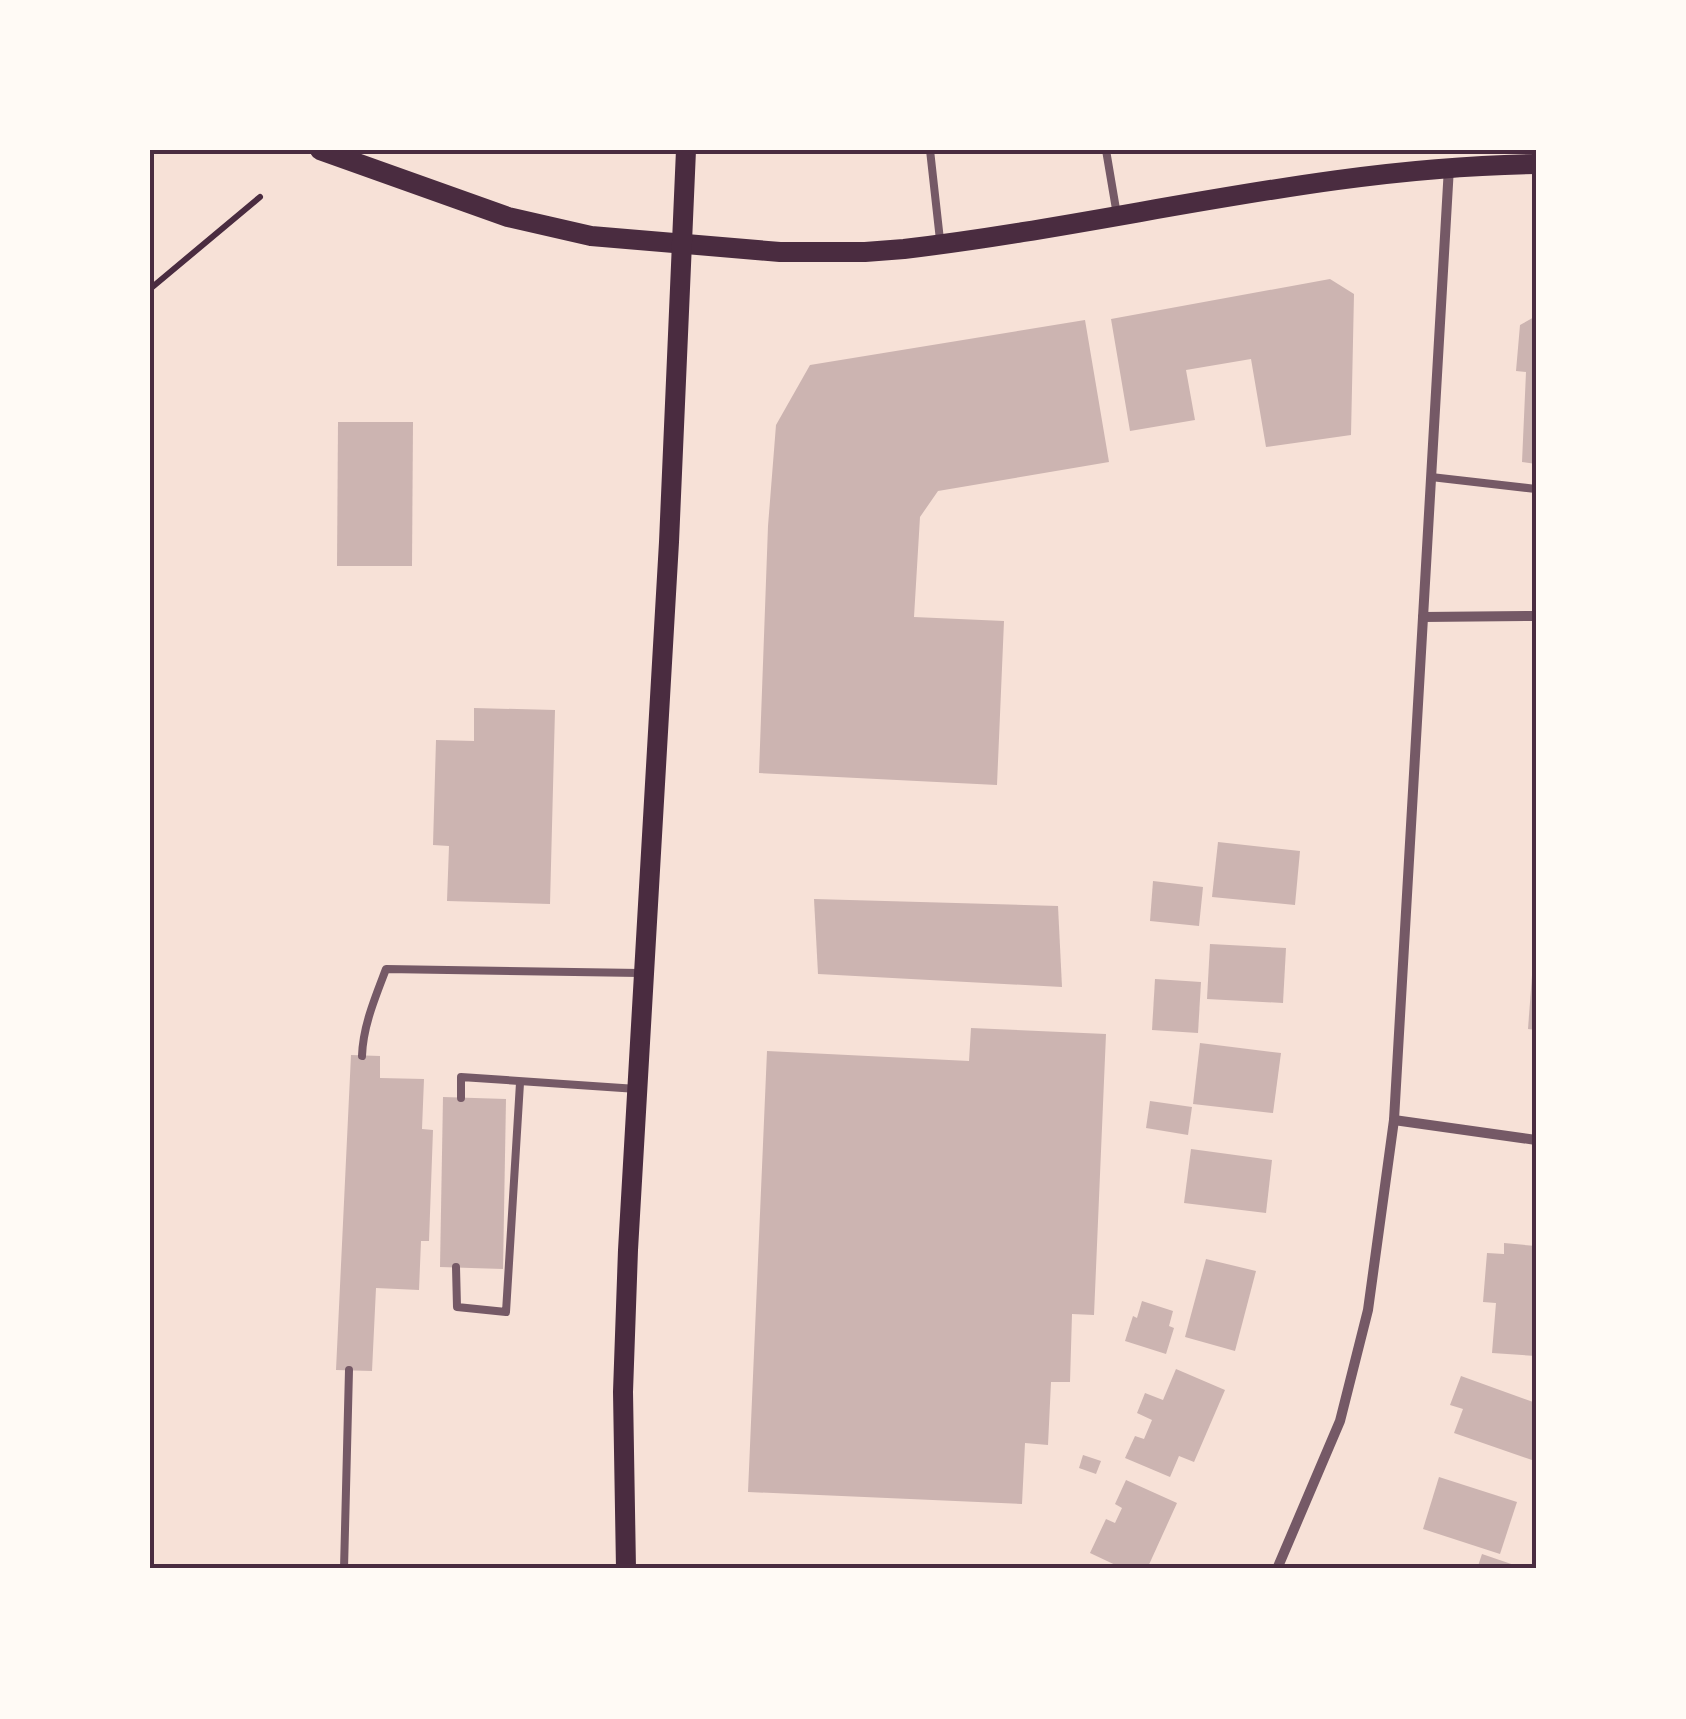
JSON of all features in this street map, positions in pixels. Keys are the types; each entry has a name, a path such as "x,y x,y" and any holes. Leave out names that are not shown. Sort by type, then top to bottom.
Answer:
{"main road":[{"path":"320,150 508,217 591,236 780,252 865,252 940,244 1353,176 1536,164"},
{"path":"626,1569 623,1392 628,1250 668,562 686,150"}],"street":[{"path":"1277,1569 1340,1421 1368,1310 1394,1120 1449,167"},
{"path":"1422,617 1536,616"},
{"path":"1394,1120 1536,1140"}],"lane":[{"path":"930,150 940,244"},
{"path":"1106,150 1117,214"},
{"path":"1430,477 1536,489"},
{"path":"362,1056 366,1026 386,970 645,973"},
{"path":"461,1098 461,1078 637,1089"},
{"path":"456,1267 456,1307 506,1312 520,1082"},
{"path":"344,1569 349,1370"}],"path":[{"path":"150,289 260,198"}],"building":[{"path":"1330,279 1354,294 1351,435 1266,447 1251,359 1186,370 1195,420 1130,431 1111,319"},
{"path":"1536,316 1536,464 1522,462 1526,372 1516,371 1520,325"},
{"path":"1085,320 1109,462 938,491 920,517 914,617 1004,621 997,785 759,773 768,526 776,425 810,365"},
{"path":"338,422 413,422 412,566 337,566"},
{"path":"474,708 555,710 550,904 447,901 449,846 433,845 436,740 474,741"},
{"path":"1218,842 1300,851 1295,905 1212,897"},
{"path":"1153,881 1203,887 1199,926 1150,921"},
{"path":"814,899 1058,906 1062,987 818,974"},
{"path":"1210,944 1286,948 1283,1003 1207,999"},
{"path":"1536,962 1536,1030 1528,1029"},
{"path":"1155,979 1201,982 1198,1033 1152,1030"},
{"path":"971,1028 1106,1034 1094,1315 1072,1314 1070,1382 1051,1382 1048,1445 1025,1443 1022,1504 748,1492 767,1051 969,1061"},
{"path":"1200,1043 1281,1053 1273,1113 1193,1104"},
{"path":"351,1055 380,1056 380,1078 424,1079 422,1129 433,1130 429,1241 421,1241 419,1290 376,1288 372,1371 336,1370"},
{"path":"443,1097 506,1099 503,1269 440,1267"},
{"path":"1150,1101 1192,1107 1188,1135 1146,1128"},
{"path":"1191,1149 1272,1160 1266,1213 1184,1203"},
{"path":"1504,1243 1536,1246 1536,1356 1492,1353 1496,1303 1483,1302 1487,1253 1504,1254"},
{"path":"1206,1259 1256,1271 1235,1351 1185,1337"},
{"path":"1142,1301 1173,1311 1169,1326 1174,1328 1166,1354 1125,1341"},
{"path":"1176,1369 1225,1390 1194,1462 1179,1456 1170,1477 1125,1458 1135,1436 1144,1439 1152,1420 1137,1413 1145,1393 1163,1400"},
{"path":"1461,1376 1536,1403 1536,1450 1532,1460 1454,1433 1463,1409 1450,1405"},
{"path":"1083,1455 1101,1461 1096,1474 1079,1468"},
{"path":"1439,1477 1517,1502 1500,1554 1423,1529"},
{"path":"1126,1480 1177,1503 1147,1569 1124,1569 1090,1553 1106,1519 1115,1523 1122,1508 1115,1504"},
{"path":"1482,1554 1523,1568 1523,1569 1477,1569"}]}
